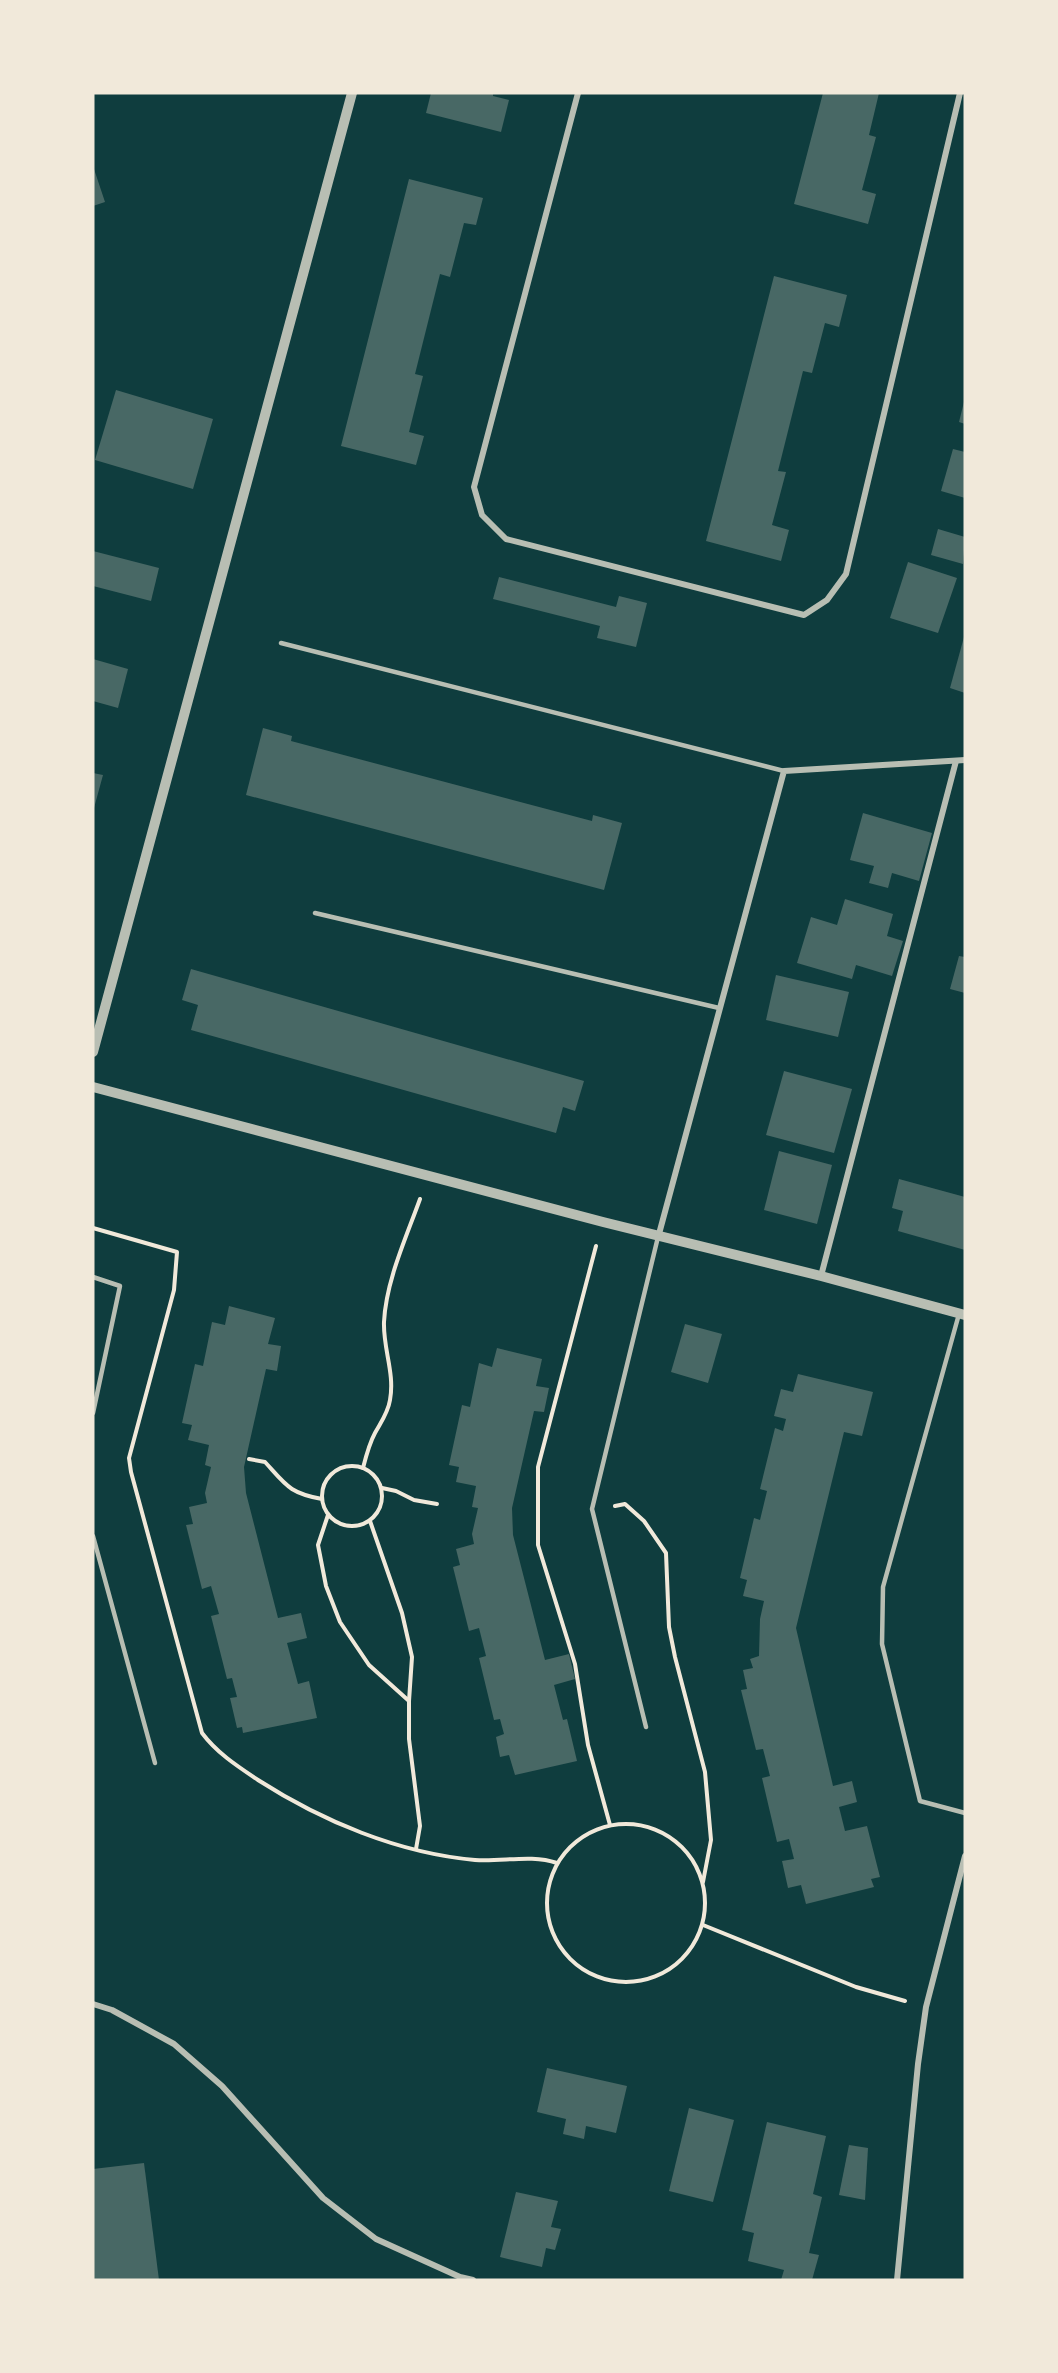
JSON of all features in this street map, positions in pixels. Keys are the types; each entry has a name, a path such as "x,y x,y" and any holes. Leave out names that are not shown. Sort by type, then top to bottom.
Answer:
{"street":[{"path":"93,1052 352,93"},
{"path":"578,93 474,487 482,515 506,539 804,615 827,600 846,574 960,93"},
{"path":"821,1275 956,760"},
{"path":"659,1234 784,771 965,760"},
{"path":"93,1087 603,1222 821,1275 962,1315"},
{"path":"897,2280 918,2064 926,2007 965,1856"},
{"path":"93,2004 112,2010 174,2044 222,2086 323,2198 376,2239 460,2277 473,2280"}],"lane":[{"path":"281,643 784,771"},
{"path":"315,913 719,1008"},
{"path":"646,1727 592,1509 659,1234"},
{"path":"93,1277 120,1286 93,1413"},
{"path":"962,1315 883,1587 882,1644 920,1801 965,1813"},
{"path":"93,1536 155,1764"}],"path":[{"path":"363,1468 368,1450 387,1414 390,1399 392,1375 384,1339 388,1294 427,1176"},
{"path":"603,1222 537,1467 538,1545 575,1664 588,1745 610,1825"},
{"path":"93,1228 177,1252 174,1290 129,1458 202,1733 232,1763 282,1795 328,1819 372,1836 416,1849 476,1860 542,1858 557,1863"},
{"path":"249,1460 265,1462 288,1487 300,1496 322,1499"},
{"path":"344,1466 363,1468 376,1478 382,1488 379,1512 370,1521 359,1526 336,1523 328,1515 322,1499 321,1492 325,1480 333,1471 344,1466"},
{"path":"382,1488 396,1491 414,1500 437,1504"},
{"path":"592,1509 625,1504 645,1521 666,1553 669,1627 705,1772 711,1840 703,1883"},
{"path":"328,1515 318,1545 326,1586 340,1622 369,1665 408,1701"},
{"path":"370,1521 396,1593 412,1657 408,1701 409,1739 420,1826 416,1849"},
{"path":"626,1823 666,1834 682,1847 695,1864 703,1883 706,1904 703,1925 695,1944 682,1960 666,1972 646,1981 626,1983 605,1980 586,1972 569,1959 548,1923 546,1902 549,1882 557,1863 570,1846 586,1834 610,1825 626,1823"},
{"path":"703,1925 856,1987 926,2007"}],"building":[{"path":"431,93 493,93 493,96 509,100 501,132 426,113"},
{"path":"823,93 879,93 869,135 876,137 862,190 876,194 868,224 794,204"},
{"path":"93,166 105,202 93,206"},
{"path":"409,179 483,198 476,225 464,223 450,277 440,274 415,374 423,376 409,432 424,436 416,465 341,446"},
{"path":"774,276 847,295 839,327 825,323 812,373 803,371 778,471 786,472 772,525 789,530 781,561 706,541"},
{"path":"116,390 213,419 193,489 95,460"},
{"path":"965,402 965,424 959,422"},
{"path":"953,449 965,452 965,498 941,491"},
{"path":"938,529 965,537 963,564 931,555"},
{"path":"93,551 159,568 151,601 93,586"},
{"path":"908,562 957,578 938,633 890,618"},
{"path":"499,577 616,607 619,596 647,603 636,647 597,638 600,626 493,599"},
{"path":"965,637 965,693 950,688"},
{"path":"93,659 128,669 118,708 93,701"},
{"path":"263,728 292,736 291,741 592,821 593,815 622,823 604,890 246,795"},
{"path":"93,773 103,775 94,808 93,808"},
{"path":"863,813 932,833 919,881 892,873 888,888 869,883 874,866 850,860"},
{"path":"845,899 893,914 887,936 903,941 892,976 856,965 852,979 797,963 811,917 837,925"},
{"path":"959,956 965,957 965,993 950,989"},
{"path":"191,969 584,1081 575,1111 563,1107 556,1133 191,1030 198,1005 182,1000"},
{"path":"776,975 849,992 838,1037 766,1020"},
{"path":"784,1071 852,1089 834,1153 766,1135"},
{"path":"779,1151 832,1165 817,1224 764,1210"},
{"path":"899,1179 965,1197 965,1250 898,1231 903,1211 892,1208"},
{"path":"229,1306 275,1318 268,1344 281,1346 277,1371 266,1369 244,1467 246,1493 278,1618 301,1613 307,1638 287,1643 298,1684 309,1681 317,1718 243,1733 242,1727 237,1728 230,1698 237,1697 232,1678 227,1679 211,1616 219,1614 211,1586 202,1589 186,1525 193,1524 189,1507 207,1503 205,1493 211,1467 205,1465 209,1445 188,1440 192,1425 182,1423 195,1364 203,1366 212,1322 225,1325"},
{"path":"685,1324 722,1334 708,1383 671,1372"},
{"path":"497,1348 542,1359 536,1386 549,1388 544,1412 534,1411 512,1508 513,1535 545,1660 569,1654 575,1679 554,1685 563,1720 567,1719 577,1761 515,1775 509,1755 500,1757 496,1737 504,1734 500,1719 494,1720 479,1658 486,1656 479,1628 469,1631 453,1567 460,1565 456,1549 474,1544 472,1534 478,1508 472,1507 476,1486 456,1482 459,1467 449,1465 462,1405 470,1407 479,1363 492,1367"},
{"path":"798,1374 873,1392 862,1436 844,1432 796,1628 833,1786 852,1781 857,1802 839,1807 845,1831 867,1826 880,1877 871,1879 874,1887 806,1904 801,1885 788,1888 782,1861 794,1859 789,1839 777,1842 762,1778 770,1776 763,1749 756,1750 741,1690 747,1689 743,1670 753,1668 750,1659 759,1656 760,1619 764,1601 743,1596 747,1580 740,1578 754,1518 760,1520 767,1491 760,1489 775,1428 783,1431 786,1419 774,1416 781,1389 793,1392"},
{"path":"547,2068 627,2086 616,2133 586,2126 584,2139 563,2134 566,2119 537,2112"},
{"path":"689,2108 734,2120 713,2202 669,2191"},
{"path":"767,2122 826,2136 813,2194 822,2197 809,2253 819,2255 812,2280 781,2280 784,2270 748,2261 754,2233 742,2230"},
{"path":"849,2145 868,2148 865,2200 839,2195"},
{"path":"144,2163 159,2280 93,2280 93,2169"},
{"path":"516,2192 558,2201 551,2227 561,2229 555,2250 546,2248 542,2267 500,2257"}]}
